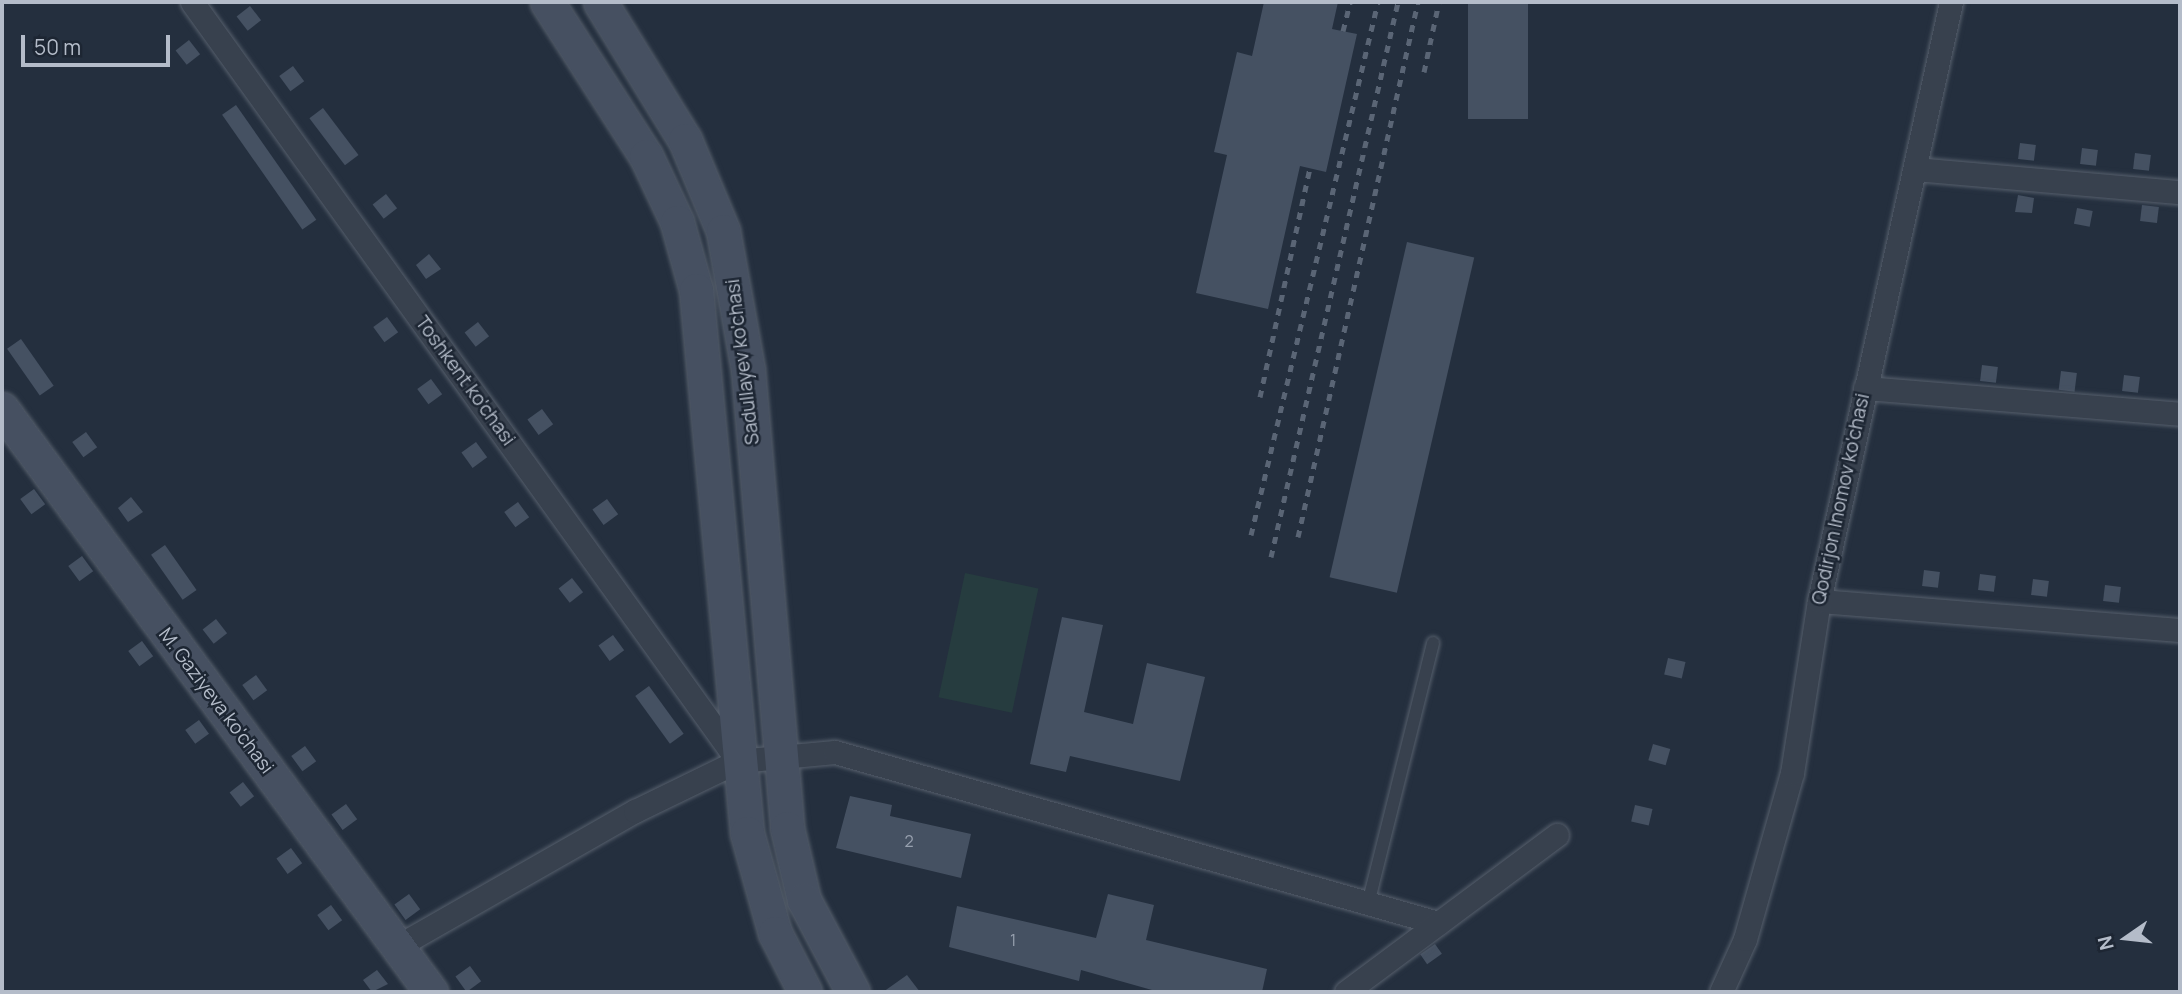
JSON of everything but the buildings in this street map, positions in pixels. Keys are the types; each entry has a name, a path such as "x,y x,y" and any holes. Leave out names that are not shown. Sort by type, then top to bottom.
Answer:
{"main road":[{"path":"547,2 646,156 677,222 696,290 738,761 762,899 805,992"},
{"name":"Sadullayev ko'chasi","path":"600,2 685,140 723,231 748,370 776,755 804,900 853,992"},
{"name":"M. Gaziyeva ko'chasi","path":"2,409 398,946 423,989"}],"street":[{"name":"Toshkent ko'chasi","path":"192,2 738,761"},
{"name":"Qodirjon Inomov ko'chasi","path":"1721,992 1745,939 1791,774 1819,601 1951,2"},
{"path":"1915,169 2180,192"},
{"path":"1864,388 2180,414"},
{"path":"1819,601 2180,630"},
{"path":"398,946 635,811 738,761 776,755 835,752 1438,923"},
{"path":"1346,992 1557,835"}],"lane":[{"path":"1368,904 1433,643"}],"green space":[{"path":"965,573 1038,589 1012,713 939,697"}],"railway":[{"path":"1343,31 1350,2"},
{"path":"1251,535 1378,2"},
{"path":"1271,557 1398,2"},
{"path":"1298,537 1418,2"},
{"path":"1424,72 1439,2"},
{"path":"1260,397 1310,168"}]}
